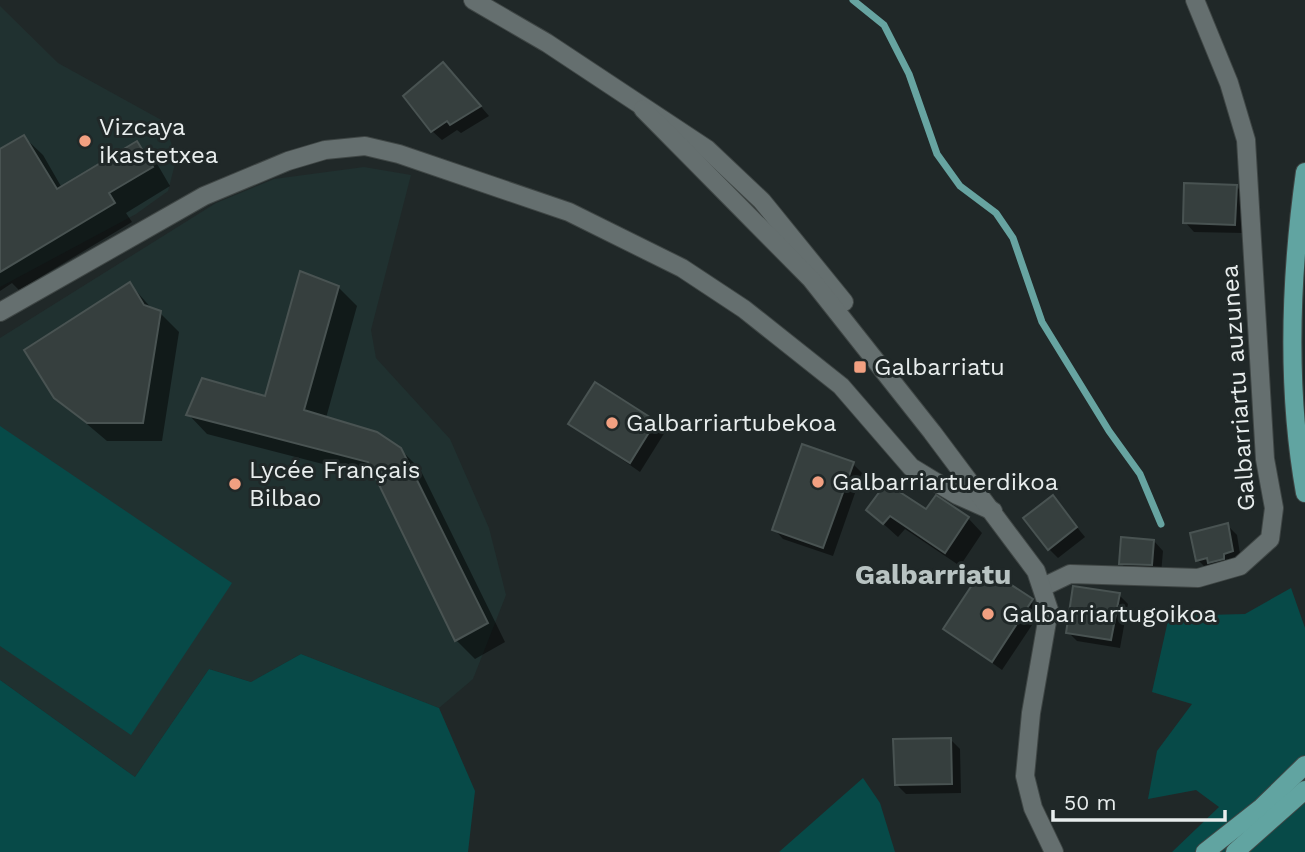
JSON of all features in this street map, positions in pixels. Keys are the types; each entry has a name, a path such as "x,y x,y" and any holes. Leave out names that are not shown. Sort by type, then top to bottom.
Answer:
{"main road":[{"path":"1305,172 1297,240 1292,355 1293,408 1305,493"},
{"path":"1205,852 1262,807 1305,765"},
{"path":"1235,852 1305,790"}],"street":[{"path":"473,0 547,43 643,109 811,279 993,511 1043,587 1049,610 1026,748 1025,776 1034,808 1054,852"},
{"name":"Galbarriartu auzunea","path":"1043,587 1070,574 1198,578 1240,566 1270,539 1274,508 1265,459 1246,140 1229,83 1195,0"},
{"path":"0,312 204,196 288,161 325,150 365,146 399,154 569,212 682,268 744,309 841,386 911,467 957,495 993,511"}],"shaded area":[{"name":"Vizcaya ikastetxea","path":"0,6 58,63 165,122 176,160 168,191 136,214 0,287"},
{"name":"Lycée Français Bilbao","path":"364,167 411,175 371,330 376,358 450,439 489,528 506,595 473,679 439,708 301,654 251,682 209,669 135,777 0,680 0,338 216,203 274,179"},
{"path":"0,426 232,583 131,735 0,646"},
{"path":"1291,588 1305,628 1305,852 1172,852 1219,807 1196,790 1148,799 1157,751 1192,704 1152,692 1169,616 1245,614"},
{"path":"301,654 439,708 475,791 468,852 0,852 0,680 135,777 209,669 251,682"},
{"path":"863,778 880,803 895,852 779,852"}],"building":[{"path":"443,62 481,106 450,125 447,121 431,132 403,96"},
{"path":"24,135 57,189 137,141 153,167 109,193 115,203 0,272 0,149"},
{"path":"1184,183 1237,185 1235,225 1183,223"},
{"path":"300,271 339,286 304,410 377,432 401,448 488,623 455,641 368,462 186,415 202,378 265,396"},
{"path":"130,282 144,305 161,311 143,423 87,423 54,398 24,350"},
{"name":"Galbarriartubekoa","path":"595,382 656,421 630,463 568,424"},
{"name":"Galbarriartuerdikoa","path":"802,444 854,462 823,548 772,530"},
{"path":"886,483 926,509 936,495 969,517 945,553 890,516 883,524 866,510"},
{"path":"1053,495 1077,527 1048,550 1023,518"},
{"path":"1228,523 1233,551 1224,554 1224,559 1208,563 1207,558 1196,561 1190,533"},
{"path":"1121,537 1154,540 1152,565 1119,564"},
{"name":"Galbarriartugoikoa","path":"984,567 1033,599 992,662 943,629"},
{"path":"1073,586 1120,593 1111,640 1066,633"},
{"path":"951,738 952,784 895,785 893,739"}],"waterway":[{"path":"853,0 884,25 909,74 937,154 960,186 996,213 1013,238 1042,322 1109,431 1140,474 1161,524"}],"place":[{"name":"Vizcaya ikastetxea","path":"85,141"},
{"name":"Galbarriatu","path":"860,367"},
{"name":"Galbarriartubekoa","path":"612,423"},
{"name":"Galbarriartuerdikoa","path":"818,482"},
{"name":"Lycée Français Bilbao","path":"235,484"},
{"name":"Galbarriartugoikoa","path":"988,614"}],"district":[{"name":"Galbarriatu","path":"933,574"}]}
